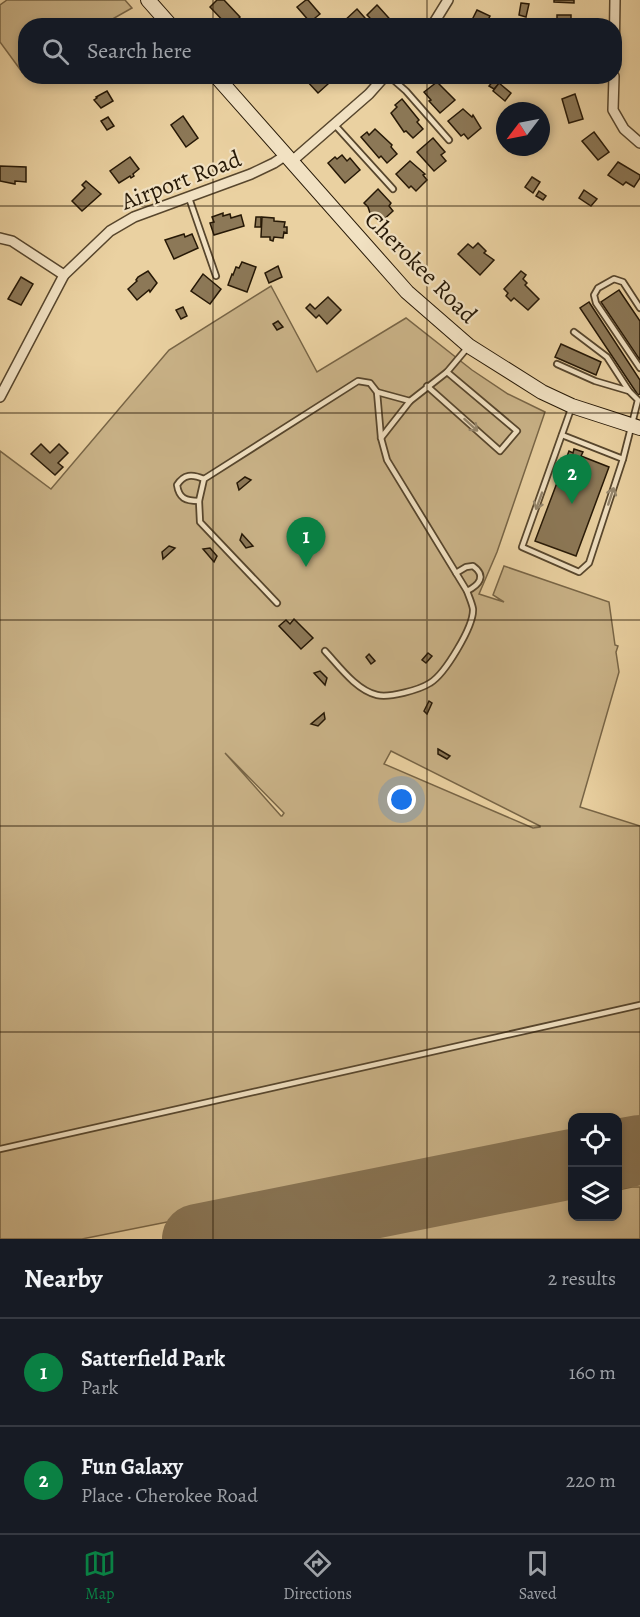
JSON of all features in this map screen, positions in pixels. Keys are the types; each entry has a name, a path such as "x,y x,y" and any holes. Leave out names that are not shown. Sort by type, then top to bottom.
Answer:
{"main road":[{"path":"148,0 164,18"},
{"name":"Cherokee Road","path":"223,84 407,292 469,346 518,379 572,406 636,427"}],"street":[{"path":"437,18 448,0"},
{"path":"615,0 615,18"},
{"name":"Airport Road","path":"0,398 64,275 110,231 134,217 189,198 288,158 334,124 378,84"},
{"path":"614,84 613,110 624,129 640,143"},
{"path":"0,238 12,241 64,275"}],"lane":[{"path":"397,84 449,140"},
{"path":"334,124 393,189"},
{"path":"189,198 216,276"},
{"path":"640,308 623,282 614,279 598,288 594,295 596,303 640,368"},
{"path":"572,406 522,547 579,572 589,563 623,459 636,427 639,400 629,391 607,357 574,332"},
{"path":"381,438 410,401 447,372 469,346"},
{"path":"557,364 595,381 629,391"},
{"path":"427,386 500,451 517,431 447,372"},
{"path":"277,603 200,522 198,501 204,479 358,381 370,383 377,392 381,438 387,460 467,591 473,607 472,618 452,658 431,683 394,696 377,695 359,686 325,651"},
{"path":"377,392 410,401"},
{"path":"562,435 623,459"},
{"path":"198,501 184,500 179,494 177,485 188,475 204,479"},
{"path":"456,573 473,566 478,570 481,581 467,591"},
{"path":"0,1149 640,1005"}],"shaded area":[{"path":"7,0 125,0 132,8 114,18 18,18 18,67 0,42 0,5"},
{"path":"271,286 317,372 406,318 472,370 508,394 545,412 497,552 479,594 504,602 493,595 504,566 609,602 615,645 618,646 616,652 619,672 580,807 640,826 640,1119 622,1122 622,1113 568,1113 568,1133 561,1136 553,1145 82,1239 0,1239 0,451 51,489 169,350","holes":["391,751 540,826 533,828 384,764","225,753 284,813 281,816"]},
{"path":"640,1187 640,1239 316,1239 553,1192 568,1196 568,1221 622,1221 622,1189"}],"building":[{"path":"217,0 224,0 240,17 220,18 210,7"},
{"path":"308,0 320,14 315,18 307,18 297,7"},
{"path":"554,0 574,0 574,3 554,2"},
{"path":"521,3 529,4 526,17 519,15"},
{"path":"377,5 389,18 370,18 367,15"},
{"path":"357,9 365,18 347,18"},
{"path":"477,10 490,16 489,18 473,18"},
{"path":"557,15 571,15 571,18 557,18"},
{"path":"310,84 328,84 318,93"},
{"path":"434,84 439,84 455,100 440,113 424,92"},
{"path":"491,84 499,84 494,89 489,86"},
{"path":"500,84 511,93 505,101 493,91"},
{"path":"107,91 113,101 101,108 94,100"},
{"path":"575,94 583,119 569,123 562,99"},
{"path":"402,99 419,120 417,122 423,129 413,138 406,131 404,132 391,113"},
{"path":"463,109 472,117 473,115 481,128 468,139 464,134 461,136 448,121"},
{"path":"183,116 198,138 186,147 171,125"},
{"path":"108,117 114,126 107,130 101,121"},
{"path":"375,129 392,145 391,147 397,154 387,163 381,156 379,158 361,137 367,132 369,135"},
{"path":"594,132 609,152 598,160 582,141"},
{"path":"433,138 445,152 441,155 446,161 434,171 417,152"},
{"path":"342,155 347,161 350,158 360,170 345,183 328,163"},
{"path":"130,157 139,169 133,174 134,176 119,183 110,171"},
{"path":"410,161 425,174 423,175 427,180 416,191 411,186 409,188 396,174"},
{"path":"618,162 640,175 634,187 626,182 623,185 608,175"},
{"path":"0,166 26,167 26,182 15,181 15,184 0,181"},
{"path":"532,177 540,182 533,193 525,187"},
{"path":"86,181 101,194 82,211 72,201 85,188 82,185"},
{"path":"378,189 391,203 389,206 393,211 381,222 370,213 364,203"},
{"path":"584,190 597,199 591,206 579,198"},
{"path":"539,191 546,196 543,200 536,196"},
{"path":"223,213 223,216 230,214 231,218 241,215 244,226 214,235 210,223 214,222 212,217"},
{"path":"256,217 261,217 261,227 255,227"},
{"path":"262,217 285,222 284,227 287,227 287,233 284,232 283,238 274,237 273,241 270,237 261,237"},
{"path":"184,234 185,237 192,234 198,248 174,259 165,240"},
{"path":"478,243 486,251 484,253 494,260 480,275 458,254 468,244 473,248"},
{"path":"242,262 256,267 247,292 228,285 236,267 239,268"},
{"path":"278,266 282,277 269,283 265,273"},
{"path":"148,271 157,283 150,292 149,290 137,300 128,289 138,277"},
{"path":"521,271 526,275 523,279 527,283 525,285 539,299 528,310 514,298 511,301 504,289"},
{"path":"203,274 221,289 210,304 191,291"},
{"path":"21,277 33,284 21,305 8,299"},
{"path":"619,290 640,321 640,360 601,302"},
{"path":"328,297 341,310 327,324 319,315 316,318 306,308 310,304 315,309"},
{"path":"589,302 640,380 640,394 638,395 580,308"},
{"path":"183,307 187,316 181,319 176,310"},
{"path":"278,321 283,327 277,330 273,324"},
{"path":"561,344 601,362 596,375 555,357"},
{"path":"41,444 50,453 59,444 68,453 58,463 63,467 55,475 31,454"},
{"path":"574,449 583,452 581,456 609,467 576,556 535,541 569,451 573,453"},
{"path":"245,477 251,480 239,490 237,483"},
{"path":"242,534 253,546 246,548 240,540"},
{"path":"169,546 175,548 163,559 162,552"},
{"path":"210,548 217,556 214,562 203,549"},
{"path":"294,619 313,638 301,649 279,626 286,620 290,624"},
{"path":"428,653 432,656 426,663 422,660"},
{"path":"369,654 375,661 371,664 366,657"},
{"path":"320,671 327,678 325,685 314,673"},
{"path":"429,701 432,703 427,714 424,711"},
{"path":"324,713 325,719 318,726 311,724"},
{"path":"438,749 450,756 447,759 438,754"}],"runway":[{"path":"622,1153 640,1150"},
{"path":"197,1239 568,1165"}],"place":[{"name":"Fun Galaxy","path":"572,504"},
{"name":"Satterfield Park","path":"306,567"}]}
